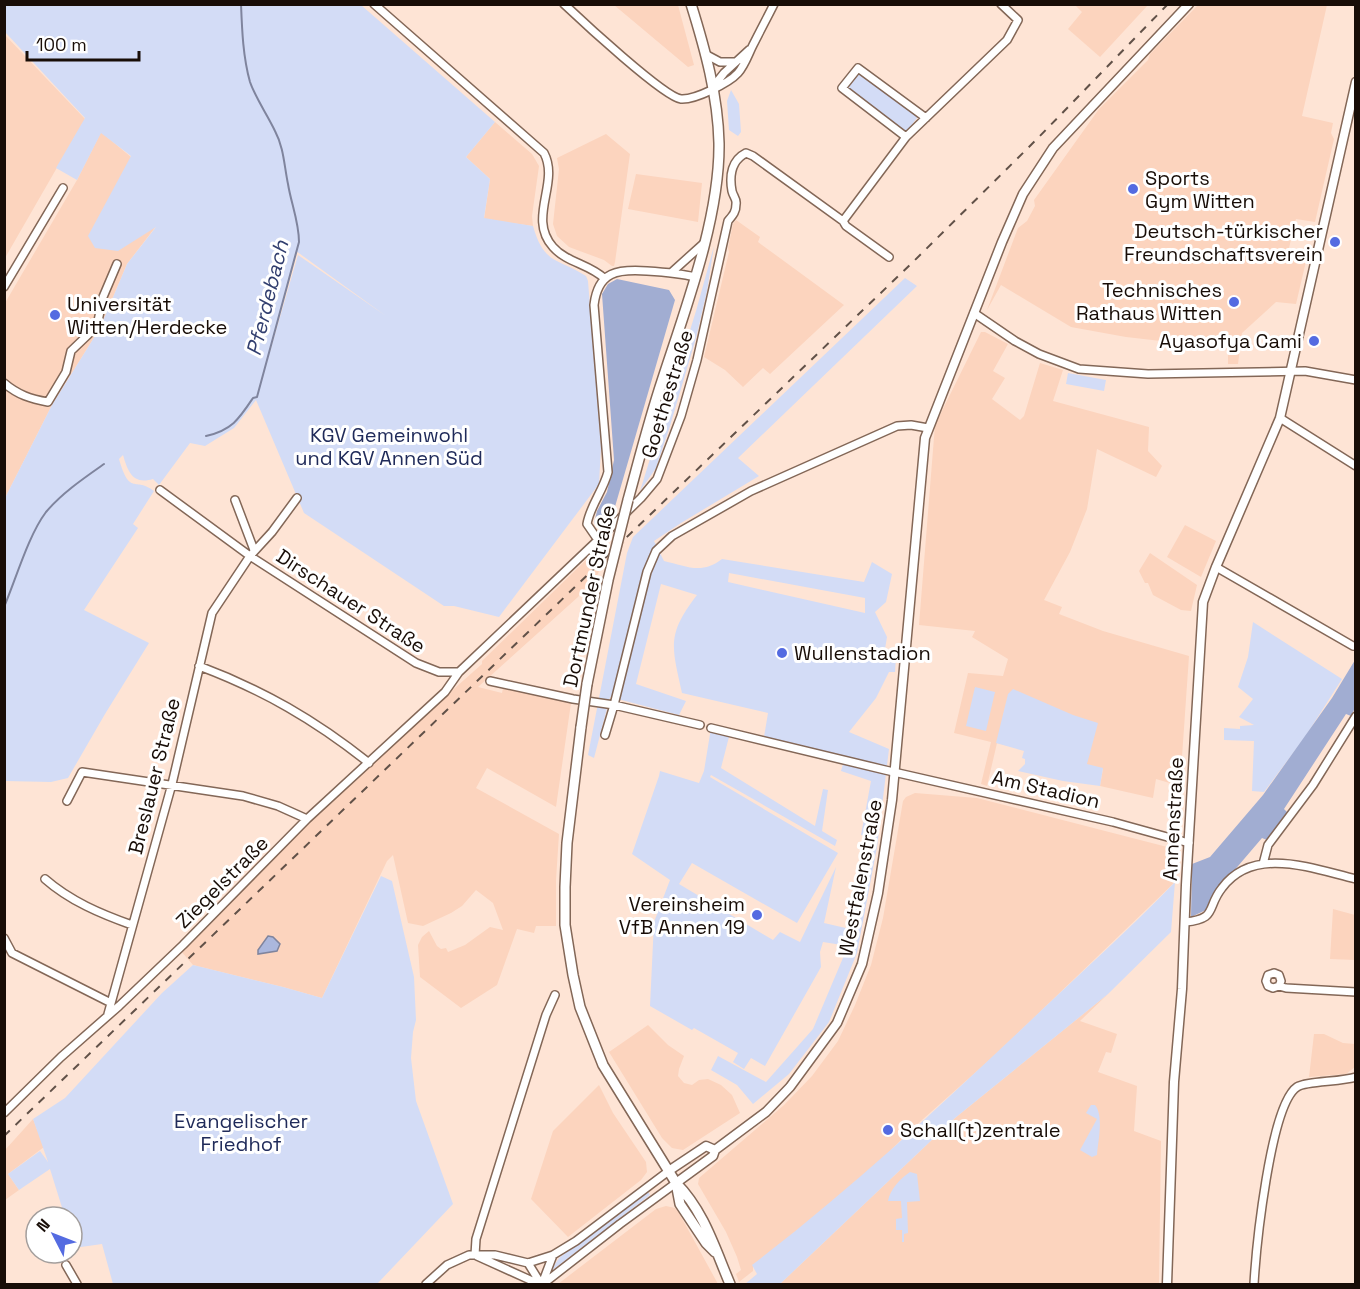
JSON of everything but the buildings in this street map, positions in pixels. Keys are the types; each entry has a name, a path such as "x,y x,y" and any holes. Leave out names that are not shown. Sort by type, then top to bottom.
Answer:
{"main road":[{"name":"Dortmunder Straße","path":"692,4 713,88 718,131 717,180 695,277 660,386 608,580 587,684 581,727 567,843 565,926 580,1007 600,1061 670,1170 676,1183 680,1204 716,1254 730,1284"}],"street":[{"path":"374,4 544,153 548,171 542,219 543,229 559,253 590,267 605,279 620,271 672,272 695,277"},
{"path":"564,4 662,89 682,99 698,96 729,82 739,72 746,63 774,4"},
{"path":"843,221 906,137 1007,40 1018,20 1001,4"},
{"path":"1189,4 1066,132 1043,162 1016,210 974,314 1010,338 1051,359 1068,366 1091,371 1148,374 1305,371 1356,380"},
{"path":"713,88 724,73 753,46"},
{"path":"705,54 728,64 738,62"},
{"path":"906,137 842,88 858,68 926,118"},
{"name":"Annenstraße","path":"1167,1284 1174,1082 1203,602 1280,418 1355,86"},
{"name":"Goethestraße","path":"605,279 600,285 594,304 608,472 605,486 586,524 598,540 641,498 662,470 697,360 728,221 735,213 737,201 732,192 732,174 738,157 746,153 753,156 843,221 846,226 889,258"},
{"path":"4,287 63,188"},
{"path":"672,272 703,244"},
{"path":"4,383 30,399 48,402 66,372 71,351 94,329 103,297 117,264"},
{"name":"Westfalenstraße","path":"541,1284 713,1156 715,1150 766,1112 790,1087 825,1040 846,1003 858,974 871,929 884,864 914,579 925,438 974,314"},
{"path":"1280,418 1356,466"},
{"path":"605,735 647,572 653,555 665,542 751,491 897,426 911,425 928,428"},
{"name":"Dirschauer Straße","path":"160,490 416,663 439,672 459,672"},
{"name":"Dirschauer Straße","path":"252,553 259,548 297,498"},
{"name":"Dirschauer Straße","path":"235,500 252,553"},
{"path":"459,672 598,540"},
{"name":"Breslauer Straße","path":"108,1014 172,784 213,609 252,553"},
{"path":"1216,567 1353,646"},
{"path":"199,666 233,679 288,706 332,734 369,763"},
{"name":"Ziegelstraße","path":"4,1113 61,1057 183,945 307,819 445,692 459,672"},
{"path":"490,681 614,705 700,725"},
{"path":"1263,864 1268,845 1313,785 1356,716"},
{"path":"711,728 894,773"},
{"path":"68,801 82,772 252,798 278,806 307,819"},
{"name":"Am Stadion","path":"894,773 1113,822 1189,843"},
{"path":"1185,922 1206,917 1218,893 1229,880 1244,869 1263,864 1295,865 1356,879"},
{"path":"45,879 60,892 79,903 132,925"},
{"path":"4,938 12,953 111,1003"},
{"path":"1279,986 1356,992"},
{"path":"475,1255 476,1239 555,995"},
{"path":"1254,1284 1260,1219 1270,1164 1290,1092 1300,1085 1356,1077"},
{"name":"Westfalenstraße","path":"528,1263 553,1255 576,1241 670,1170 706,1146 715,1150"},
{"path":"475,1255 541,1284"},
{"path":"426,1284 439,1270 463,1256 495,1255 528,1263 541,1284"},
{"path":"541,1284 553,1255"},
{"path":"66,1265 77,1284"}],"shaded area":[{"path":"614,5 678,5 694,65 688,67"},
{"path":"1075,5 1148,5 1100,57 1068,29 1082,12"},
{"path":"1198,5 1327,5 1302,116 1333,123 1331,133 1334,139 1315,222 1296,219 1288,252 1307,257 1296,304 1276,302 1242,333 1238,364 1228,364 1228,353 1221,344 1213,345 1214,339 1161,341 1071,327 1001,285 987,310 1018,228 1027,221 1035,206 1034,200 1099,109"},
{"path":"5,35 85,119 5,258"},
{"path":"495,122 532,154 539,166 532,216 533,226 484,219 490,179 466,157"},
{"name":"Universität Witten/Herdecke","path":"101,132 131,157 157,225 127,264 100,328 52,405 5,498 5,303 77,180"},
{"path":"606,134 630,154 614,266 569,247 557,236 553,224 559,169 557,158"},
{"path":"636,174 702,183 698,222 628,209"},
{"path":"736,220 760,237 758,242 844,305 770,374 763,368 743,387 725,370 704,357 729,252 733,224"},
{"path":"617,279 669,290 675,300 612,517 603,526 598,527 594,523 597,511 607,492 614,460 602,294 608,284"},
{"path":"981,332 1008,344 993,371 1005,378 992,399 1020,420 1024,416 1040,363 1063,370 1053,401 1149,427 1148,451 1162,466 1156,477 1097,449 1087,509 1070,552 1044,600 1062,607 1059,614 1103,631 1189,656 1180,786 1156,779 1153,798 1100,786 1103,769 997,743 987,786 981,784 991,742 954,733 968,673 1003,676 1008,659 972,637 975,631 919,625 935,425"},
{"path":"1185,525 1216,541 1201,577 1167,557"},
{"path":"625,542 600,567 598,574 578,597 478,687 502,693 503,688 571,703 556,807 487,768 476,788 559,834 556,926 536,926 534,933 517,929 497,985 461,1008 420,977 418,945 429,931 437,946 441,949 446,948 448,952 465,945 490,927 503,930 493,903 476,890 462,906 451,913 423,926 408,923 393,855 387,861 322,998 193,965 180,950 281,850 411,727 482,664 482,661 588,558"},
{"path":"1150,553 1197,585 1191,611 1181,610 1153,595 1139,571"},
{"path":"1355,660 1355,708 1351,716 1346,714 1284,809 1288,813 1267,840 1262,838 1215,893 1206,910 1191,917 1192,864 1210,857 1263,795 1332,698"},
{"path":"915,793 977,798 1175,849 1175,882 994,1056 913,1128 876,1165 753,1265 753,1271 739,1282 736,1274 741,1270 737,1257 726,1232 698,1184 699,1178 784,1105 812,1076 838,1041 871,965 883,918 903,801"},
{"path":"1333,909 1355,915 1355,960 1330,959"},
{"path":"268,936 273,937 280,944 277,951 258,954 258,950"},
{"path":"1108,994 1080,1021 1117,1034 1111,1053 1106,1052 1098,1072 1137,1086 1134,1131 1161,1141 1159,1284 780,1284 955,1118"},
{"path":"648,1025 668,1045 684,1056 678,1076 684,1083 692,1085 699,1080 708,1079 721,1085 732,1095 740,1113 683,1150 672,1148 662,1138 609,1052"},
{"path":"1314,1034 1324,1034 1343,1043 1355,1044 1355,1067 1346,1074 1309,1077"},
{"path":"599,1085 613,1113 646,1162 647,1172 641,1180 568,1237 531,1199 553,1131"},
{"path":"33,1119 44,1147 8,1174 19,1190 5,1200 5,1150"},
{"path":"666,1206 675,1208 679,1213 718,1284 558,1284 656,1209"}],"green space":[{"name":"KGV Gemeinwohl und KGV Annen Süd","path":"4,5 361,5 495,122 466,157 490,179 484,218 533,226 537,239 547,254 586,276 601,447 599,484 499,617 454,606 444,606 304,513 256,400 234,428 205,446 190,443 159,485 153,479 136,479 129,472 123,455 119,459 126,478 130,482 154,491 133,524 138,528 84,610 149,643 68,778 51,782 5,781 5,498 52,405 100,328 127,264 156,227 118,251 95,248 88,236 131,156 101,133 77,180 56,168 85,118 5,32","holes":["296,251 386,316 298,255 258,393"]},
{"path":"859,74 863,74 916,113 917,118 907,131 902,131 849,92 848,88"},
{"path":"731,90 739,104 741,132 738,136 729,130 727,101"},
{"path":"714,246 696,338 670,426 656,468 640,491 696,311"},
{"path":"905,278 917,286 738,458 759,476 654,541 664,561 694,568 708,567 722,559 864,582 872,562 892,574 886,602 875,612 887,637 885,649 891,650 890,656 896,657 895,672 889,672 876,698 849,732 889,749 877,847 857,953 829,1022 789,1074 753,1104 737,1085 711,1070 718,1056 766,1082 813,1029 848,946 823,942 820,952 821,967 765,1066 751,1058 744,1069 733,1062 738,1053 650,1006 654,922 670,880 632,854 660,771 699,783 704,771 711,728 730,733 721,768 815,826 823,789 828,790 822,831 837,840 835,846 711,775 710,777 838,853 797,923 692,863 679,884 773,940 780,932 800,942 836,867 824,923 850,929 870,837 861,835 871,781 841,771 845,757 764,737 768,713 682,693 674,642 680,621 697,595 661,584 636,684 686,701 679,715 610,697 594,758 588,755 627,553 633,537","holes":["729,573 865,598 865,613 728,582"]},
{"path":"1068,373 1106,380 1104,391 1066,384"},
{"path":"1253,622 1342,679 1305,737 1264,792 1252,791 1254,741 1224,740 1224,728 1240,729 1240,726 1254,725 1239,717 1253,699 1238,687 1248,657"},
{"path":"975,687 995,692 986,731 966,726"},
{"path":"1013,689 1073,715 1098,723 1087,764 1103,768 1100,786 1018,771 1025,764 1025,759 1022,758 1024,751 996,743 1008,694"},
{"name":"Evangelischer Friedhof","path":"381,876 392,881 414,977 416,1020 411,1058 416,1101 453,1204 377,1284 113,1284 102,1244 84,1247 84,1205 61,1205 50,1169 19,1190 8,1174 40,1151 48,1162 33,1119 65,1098 162,993 193,965 322,998"},
{"path":"1175,882 1171,932 1108,994 955,1118 780,1284 745,1284 757,1274 752,1265 823,1208 926,1118"},
{"path":"1091,1105 1095,1105 1098,1110 1100,1122 1097,1155 1092,1157 1080,1150 1097,1119 1086,1113"},
{"path":"910,1172 917,1174 920,1201 907,1202 908,1233 904,1234 904,1242 902,1242 902,1230 896,1230 896,1219 902,1218 901,1201 888,1201 896,1185"},
{"path":"647,1190 650,1195 550,1272 559,1258"}],"waterway":[{"name":"Pferdebach","path":"206,436 229,427 239,418 253,398 257,397 299,242 278,137 250,82 243,43 241,4"},
{"name":"Pferdebach","path":"4,607 28,545 46,512 66,492 104,464"}],"railway":[{"path":"4,1136 915,260 1168,4"}],"place":[{"name":"Sports Gym Witten","path":"1133,189"},
{"name":"Deutsch-türkischer Freundschaftsverein","path":"1335,242"},
{"name":"Technisches Rathaus Witten","path":"1234,302"},
{"name":"Universität Witten/Herdecke","path":"55,315"},
{"name":"Ayasofya Cami","path":"1314,341"},
{"name":"Wullenstadion","path":"782,653"},
{"name":"Vereinsheim VfB Annen 19","path":"757,915"},
{"name":"Schall(t)zentrale","path":"888,1130"}]}
